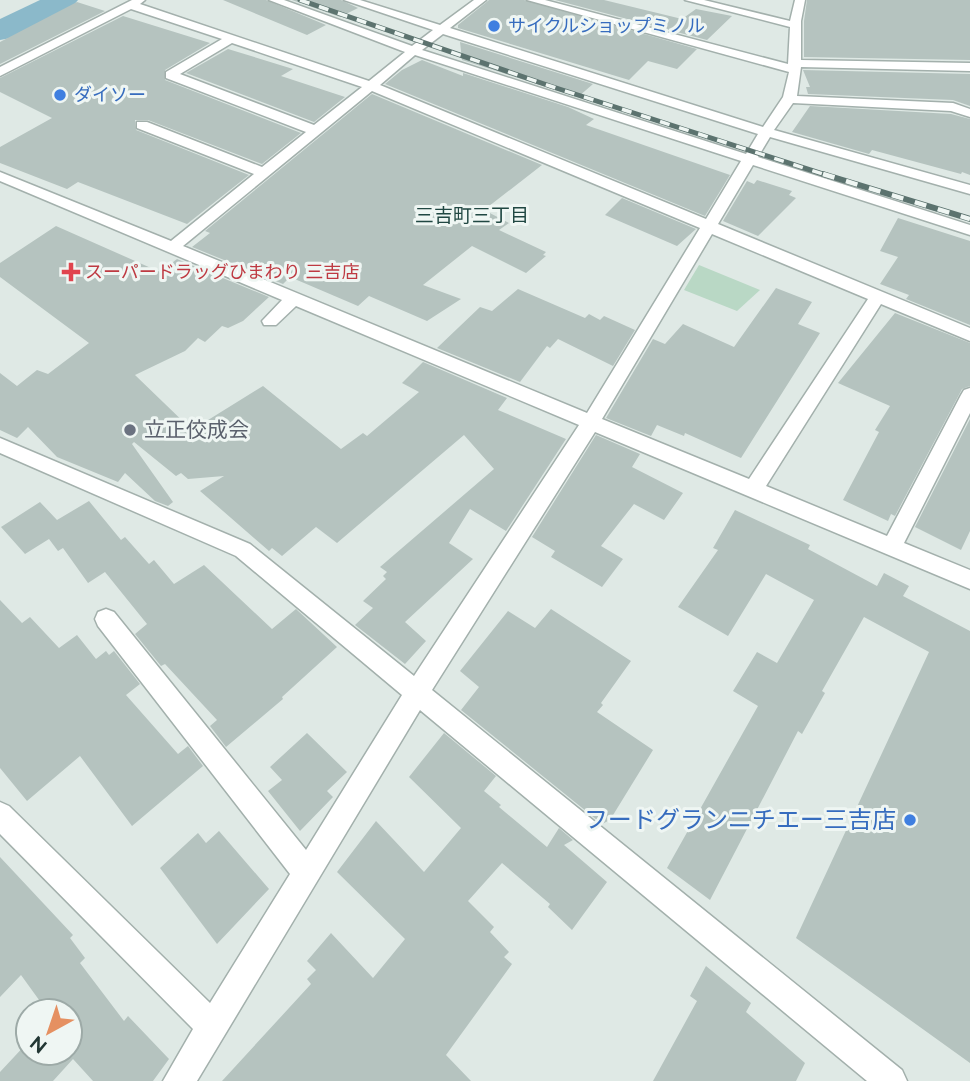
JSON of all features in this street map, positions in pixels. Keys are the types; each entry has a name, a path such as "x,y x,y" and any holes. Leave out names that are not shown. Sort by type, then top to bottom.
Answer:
{"street":[{"path":"274,0 413,51 970,230"},
{"path":"349,0 765,132 970,190"},
{"path":"172,248 413,51 481,0"},
{"path":"532,0 598,12 793,66 970,67"},
{"path":"691,0 794,25"},
{"path":"179,1081 416,694 591,421 751,160 765,132 789,99 794,85 794,25 800,0"},
{"path":"0,72 136,2 229,40 372,86 970,335"},
{"path":"229,40 170,75 317,131"},
{"path":"789,99 953,107 970,113"},
{"path":"142,125 265,173"},
{"path":"0,176 970,580"},
{"path":"753,489 878,297"},
{"path":"270,321 293,299"},
{"path":"891,547 970,396"},
{"path":"0,445 243,550 891,1081"},
{"path":"106,620 307,873"},
{"path":"0,815 212,1027"}],"green space":[{"path":"699,265 760,290 737,311 684,290"}],"building":[{"path":"223,0 266,0 326,25 307,35"},
{"path":"292,0 341,0 358,8 340,17"},
{"path":"489,0 524,0 697,49 677,69 648,61 629,80 458,28 458,25"},
{"path":"555,0 604,0 682,19 696,9 732,16 707,40"},
{"path":"807,0 970,0 970,60 804,57"},
{"path":"77,2 105,11 0,64 0,42"},
{"path":"123,16 210,43 165,70 165,80 301,133 262,164 148,120 135,120 136,130 249,175 187,224 78,182 67,189 0,163 0,147 52,118 0,92 0,78"},
{"path":"460,42 593,84 578,97 462,60"},
{"path":"228,49 293,69 281,76 345,97 314,122 186,73"},
{"path":"422,60 463,76 463,73 568,107 594,119 586,125 730,175 705,216 385,84 402,70"},
{"path":"803,70 970,74 970,106 953,100 808,94 806,87 810,87"},
{"path":"372,94 542,165 484,210 509,223 499,230 546,252 543,255 546,256 526,273 472,246 423,285 461,299 427,321 369,296 358,306 290,277 283,284 192,247 210,233 205,231"},
{"path":"810,106 951,114 970,119 970,175 872,150 869,154 792,132"},
{"path":"757,180 792,191 789,195 796,198 758,236 723,221 747,181 754,184"},
{"path":"622,198 696,229 677,246 605,215"},
{"path":"898,218 970,241 970,325 906,299 909,295 880,284 898,257 880,251"},
{"path":"56,226 160,272 177,259 269,297 243,321 228,328 222,326 205,342 198,338 185,351 135,375 192,430 263,386 341,449 363,433 367,436 419,392 402,383 423,362 507,398 498,410 566,439 506,531 470,509 449,543 473,559 405,622 426,641 405,664 355,625 373,608 363,601 386,579 383,576 387,572 380,567 494,469 464,435 337,543 316,527 282,556 272,548 269,551 200,491 224,476 188,479 181,473 176,476 134,442 132,444 173,502 168,506 155,501 125,473 118,482 57,457 28,427 17,438 0,430 0,373 17,386 37,370 48,374 89,343 0,277 0,263"},
{"path":"776,288 812,302 798,324 820,333 741,458 685,433 684,436 657,425 651,436 606,418 653,339 665,344 683,324 734,347"},
{"path":"518,289 585,318 589,314 600,320 604,316 635,330 613,366 558,339 550,348 547,346 520,382 437,348 480,307 492,311"},
{"path":"895,313 970,343 970,386 962,389 895,516 891,514 888,521 843,500 879,432 875,430 890,406 838,383"},
{"path":"970,419 970,531 961,550 915,527"},
{"path":"596,435 640,454 632,467 683,493 664,520 634,504 601,546 623,559 602,587 551,557 555,551 532,537"},
{"path":"89,501 121,540 125,537 149,564 154,560 174,584 204,565 272,629 296,609 337,647 282,697 283,699 226,747 210,726 217,720 165,664 161,666 135,634 147,624 105,572 88,583 63,548 58,551 49,539 25,554 1,527 40,502 57,520"},
{"path":"735,510 810,545 808,549 877,586 884,573 909,586 903,596 970,631 970,1063 796,938 929,652 864,617 822,691 825,693 802,734 798,731 710,900 667,868 758,706 733,691 757,652 777,663 814,600 766,574 728,636 678,607 718,550 713,548"},
{"path":"0,600 22,623 30,617 59,648 77,635 96,659 106,651 109,655 114,651 140,684 126,695 178,754 188,746 203,766 132,826 80,756 27,801 0,768"},
{"path":"551,609 631,661 597,712 653,750 610,820 602,824 461,710 479,687 460,671 508,611 535,628"},
{"path":"307,733 347,772 327,791 333,797 300,831 268,791 282,780 270,767"},
{"path":"444,733 496,776 484,791 501,805 499,807 547,847 559,828 573,840 564,845 607,882 572,930 548,907 550,904 502,863 468,901 494,927 490,932 509,952 504,957 512,964 446,1055 471,1081 222,1081 311,984 307,979 316,970 307,961 331,933 373,978 405,939 337,872 376,821 424,872 461,828 409,777"},
{"path":"219,831 269,889 217,944 160,868 198,833 206,843"},
{"path":"0,857 73,935 70,938 85,958 80,963 124,1021 128,1016 169,1059 153,1081 93,1081 80,1067 84,1067 84,997 37,997 21,975 0,997"},
{"path":"706,966 751,1003 746,1012 805,1063 796,1081 653,1081 697,1001 690,996"},
{"path":"14,1057 14,1067 66,1067 53,1081 0,1081 0,1072"}],"waterway":[{"path":"0,31 63,0"}],"railway":[{"path":"300,0 550,86 829,176"},
{"path":"823,174 970,219"}],"place":[{"name":"サイクルショップミノル","path":"494,26"},
{"name":"ダイソー","path":"60,95"},
{"name":"スーパードラッグひまわり 三吉店","path":"71,272"},
{"name":"立正佼成会","path":"130,430"},
{"name":"フードグランニチエー三吉店","path":"910,820"}],"district":[{"name":"三吉町三丁目","path":"472,215"}]}
